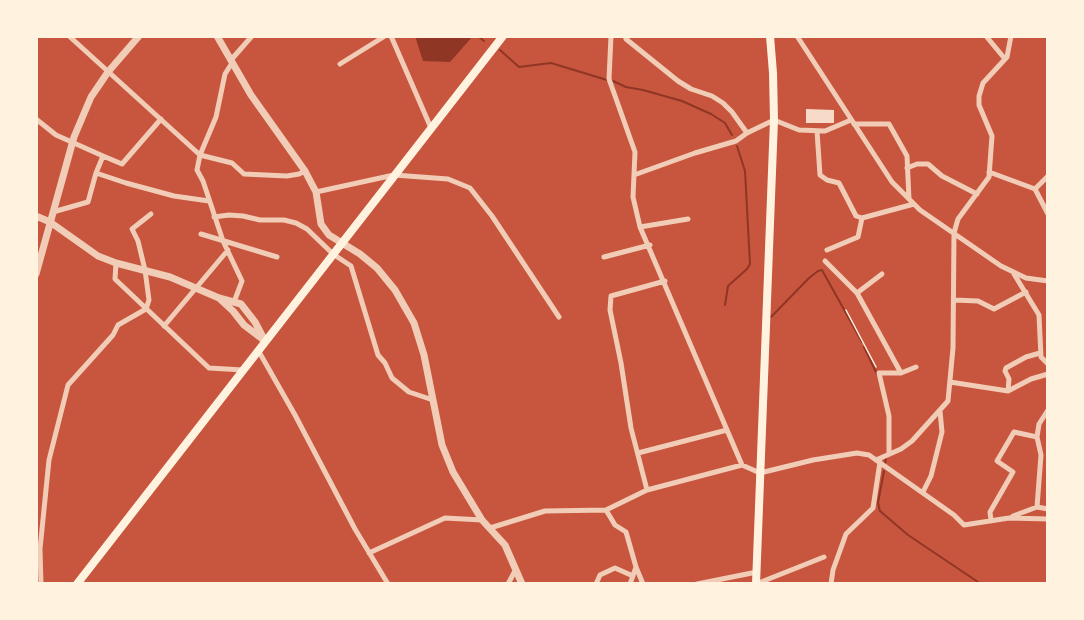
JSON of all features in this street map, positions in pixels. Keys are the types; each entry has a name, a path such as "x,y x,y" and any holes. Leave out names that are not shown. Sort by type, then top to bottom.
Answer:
{"main road":[{"path":"77,584 503,36"},
{"path":"756,584 774,120 770,36"}],"street":[{"path":"69,36 200,155 232,163 244,174 287,176 305,171"},
{"path":"36,274 72,142 91,98 108,72 139,36"},
{"path":"217,36 251,95 305,171 316,192 321,224 329,235 360,254 396,290 414,322 424,355 442,445 453,472 482,519 505,545 522,584"},
{"path":"234,302 242,281 213,217 203,181 197,170 200,155 216,117 225,74 231,62 252,36"},
{"path":"340,64 385,36"},
{"path":"391,36 431,128"},
{"path":"612,36 609,79 634,152 633,197 640,227 650,245 742,465"},
{"path":"625,36 684,85 723,103 747,133"},
{"path":"797,36 892,182 914,204 1013,272 1026,278 1048,281"},
{"path":"986,36 1005,60"},
{"path":"878,461 912,441 948,400 954,300 954,233 958,219 989,177 992,136 979,105 979,96 983,83 1005,60 1010,48 1011,36"},
{"path":"37,121 56,135 122,164 161,120"},
{"path":"634,175 736,141 774,120 799,130 817,131 825,131 852,122 890,124 907,156 909,199"},
{"path":"817,131 820,175 827,180 839,183 856,216 862,218 914,204"},
{"path":"53,212 88,202 103,156"},
{"path":"907,168 917,164 928,164 942,176 977,194"},
{"path":"989,172 1035,189 1048,214"},
{"path":"96,173 174,196 209,201"},
{"path":"316,192 394,175 448,179 470,188 492,216 559,317"},
{"path":"1035,189 1048,176"},
{"path":"40,584 40,549 49,460 62,417 68,385 113,335 118,325 146,309 149,300 145,270 138,241 132,229 152,214"},
{"path":"36,216 50,222 98,256 170,277 219,298 241,304 255,322 265,341"},
{"path":"213,217 243,216 260,220 284,220 307,229 333,254 351,266 378,355 385,363 392,378 410,392 433,400"},
{"path":"827,250 858,237 862,218"},
{"path":"640,227 688,219"},
{"path":"201,234 277,257"},
{"path":"604,257 650,245"},
{"path":"164,326 228,250"},
{"path":"825,261 857,293 901,373"},
{"path":"116,263 116,279 209,368 243,370"},
{"path":"1013,272 1039,315 1040,352 1041,357 1048,363"},
{"path":"857,293 882,274"},
{"path":"647,490 631,428 610,310 611,296 665,281"},
{"path":"954,300 978,301 994,309 1026,292"},
{"path":"219,298 250,330 265,341"},
{"path":"258,350 296,415 355,529 388,584"},
{"path":"1008,391 1009,378 1005,371 1006,368 1040,352"},
{"path":"889,454 889,416 879,373 901,373 916,367"},
{"path":"950,382 1008,391 1030,379 1048,374"},
{"path":"1037,507 1041,455 1037,437 1039,424 1048,410"},
{"path":"923,492 931,476 942,432 940,411"},
{"path":"638,453 727,430"},
{"path":"991,520 990,512 1013,472 997,461 1014,432 1037,437"},
{"path":"490,528 545,511 606,510 647,490 742,465 760,473 813,460 857,453 869,455 878,461 954,515 964,525 1009,518 1048,519"},
{"path":"831,584 833,570 846,534 873,508 878,461"},
{"path":"1009,518 1037,507 1048,509"},
{"path":"606,510 615,525 626,532 643,584"},
{"path":"369,553 445,518 482,519"},
{"path":"756,584 824,557"},
{"path":"630,584 636,567"},
{"path":"508,584 516,568"},
{"path":"596,584 600,575 615,568 633,576"},
{"path":"696,584 757,573"}],"path":[{"path":"846,310 879,373"}],"shaded area":[{"path":"415,36 473,36 450,62 423,61"}],"building":[{"path":"806,109 834,110 834,123 806,123"}],"waterway":[{"path":"478,36 484,41"},
{"path":"500,50 519,67 551,63 607,80"},
{"path":"613,81 626,87 682,101 711,114 725,123 732,135"},
{"path":"725,305 728,286 750,264 745,171 737,146"},
{"path":"771,317 809,278 822,270 862,342"},
{"path":"864,347 877,374"},
{"path":"885,463 886,459"},
{"path":"884,471 878,503 880,511 908,535 981,584"}]}
